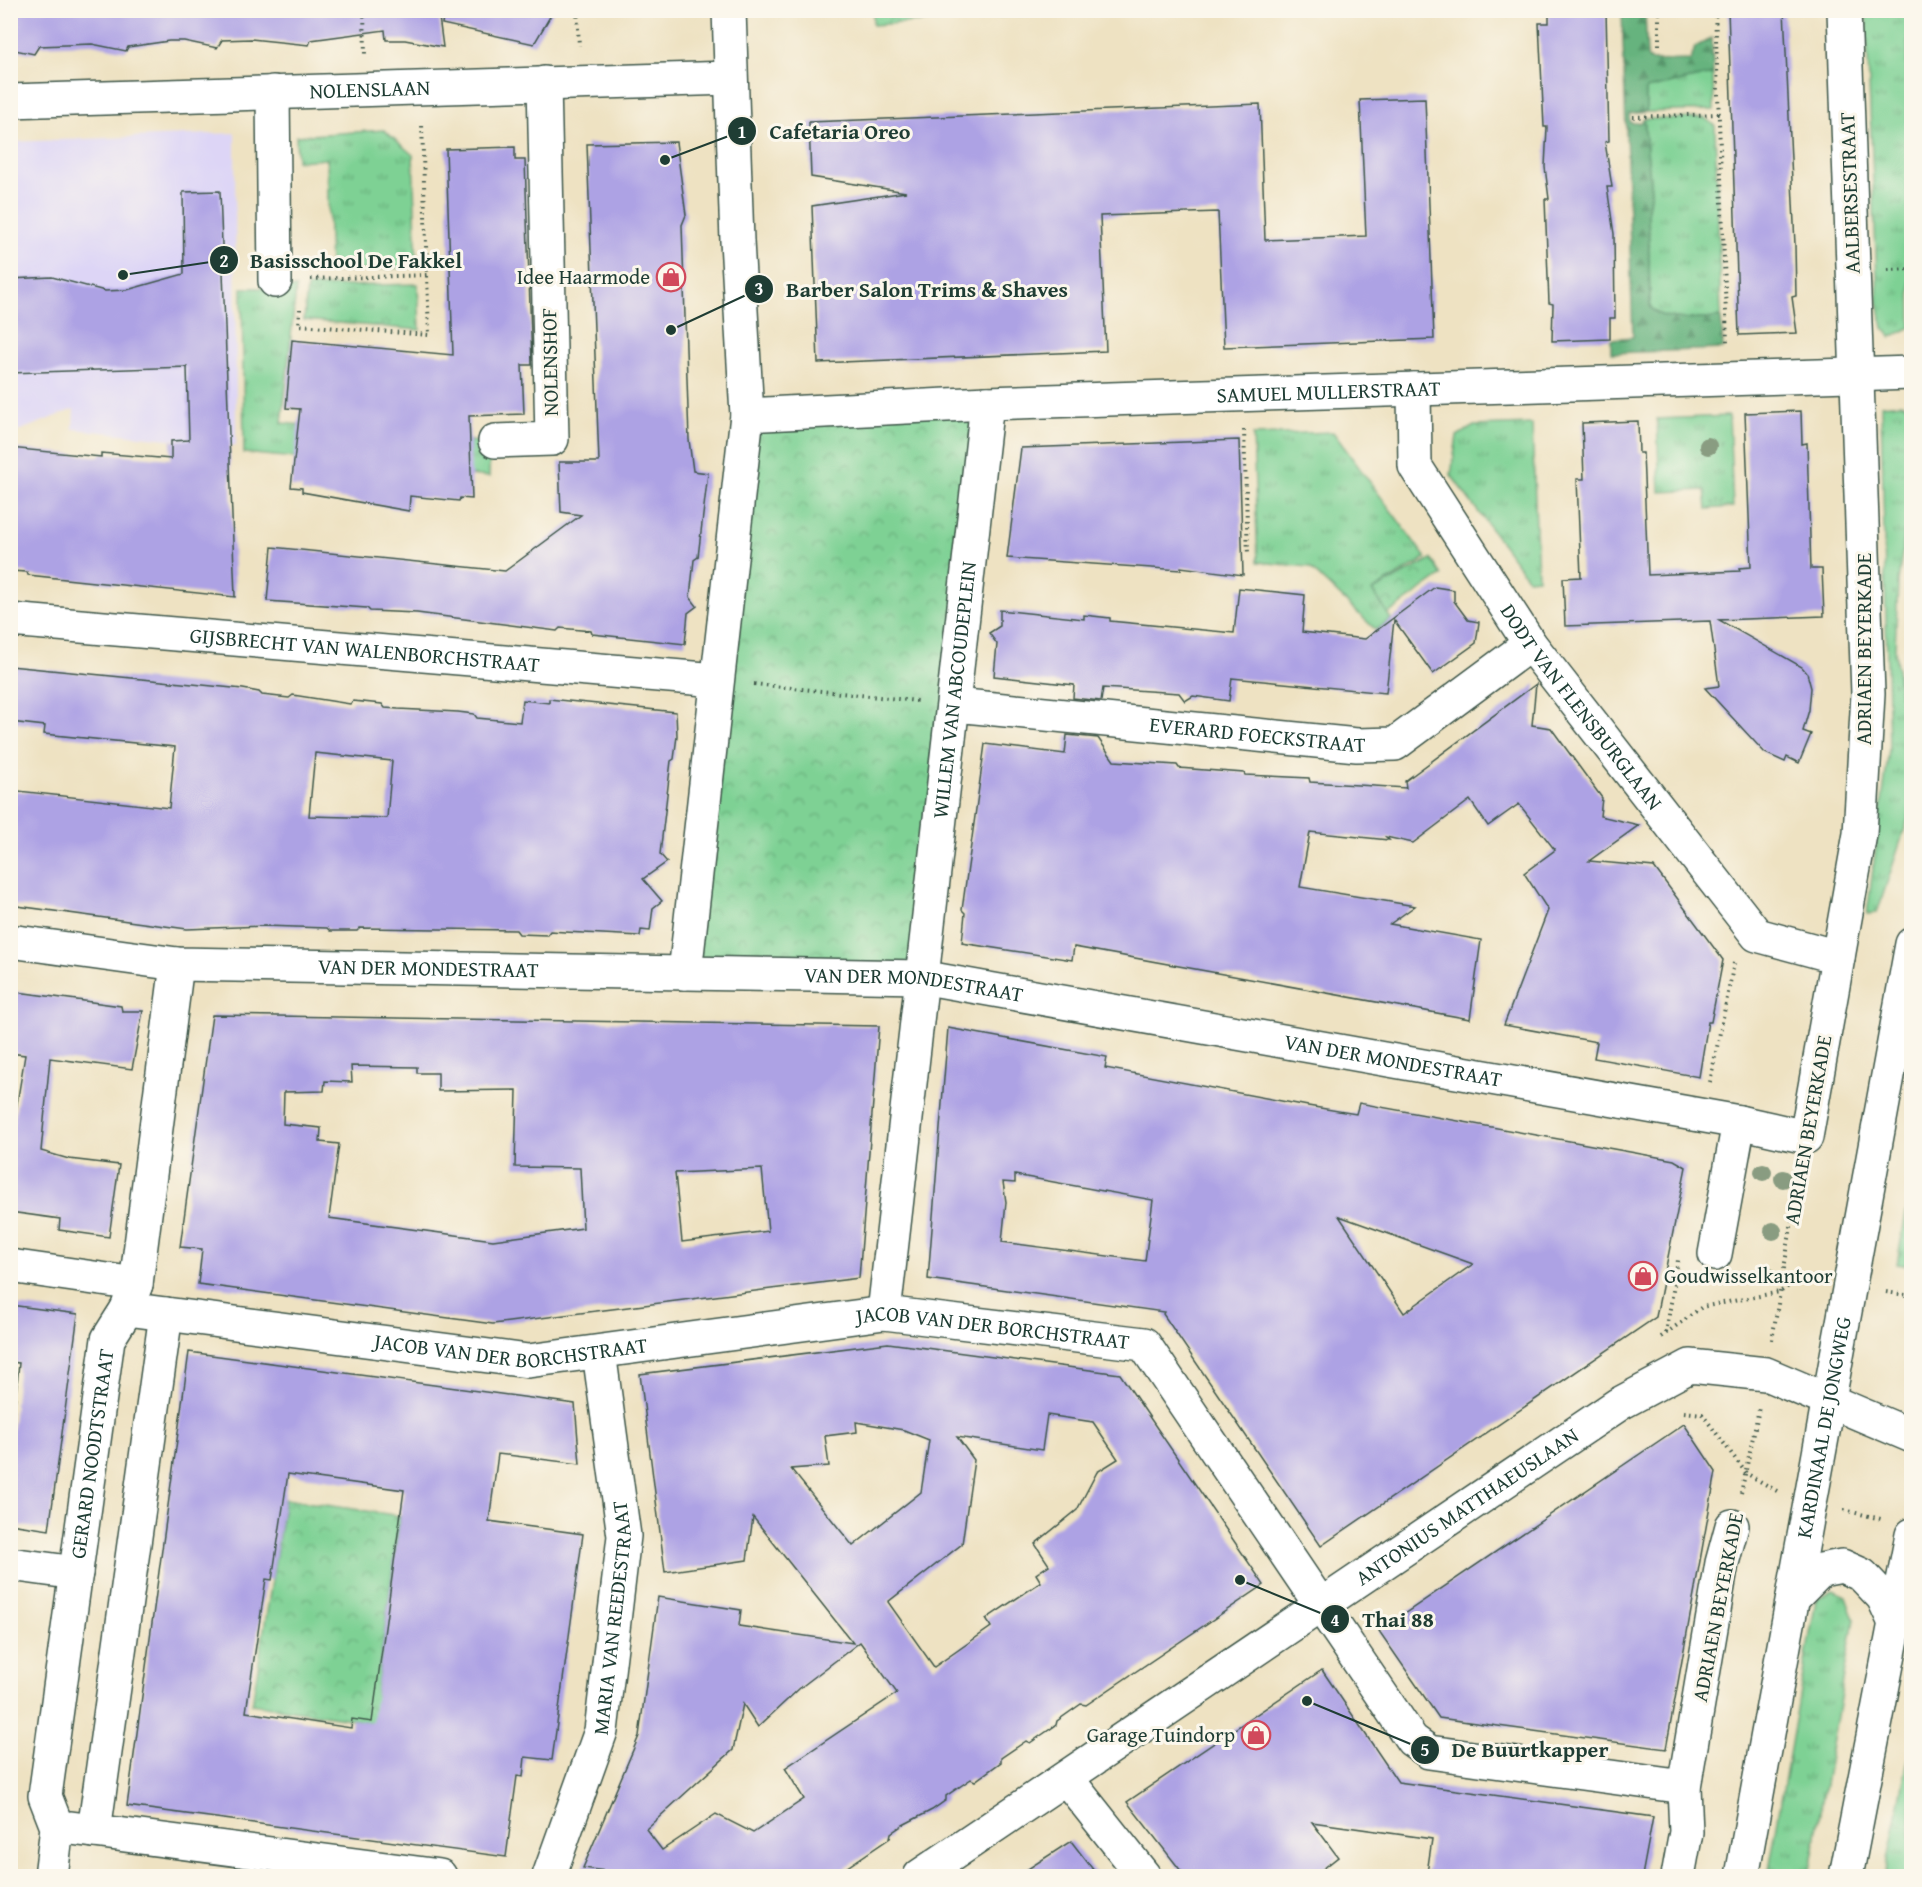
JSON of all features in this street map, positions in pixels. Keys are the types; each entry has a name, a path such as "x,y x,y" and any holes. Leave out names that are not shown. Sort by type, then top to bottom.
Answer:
{"street":[{"path":"685,973 747,415 730,78 729,10"},
{"name":"AALBERSESTRAAT","path":"1844,10 1857,376"},
{"name":"NOLENSLAAN","path":"10,101 730,78"},
{"name":"NOLENSHOF","path":"495,441 552,439 544,83"},
{"path":"273,92 275,281"},
{"name":"SAMUEL MULLERSTRAAT","path":"747,415 987,403 1716,382 1911,373"},
{"name":"ADRIAEN BEYERKADE","path":"1806,1137 1860,834 1868,694 1857,376"},
{"name":"DODT VAN FLENSBURGLAAN","path":"1413,389 1415,466 1530,644 1757,935 1838,957"},
{"name":"WILLEM VAN ABCOUDEPLEIN","path":"884,1312 987,403"},
{"name":"GIJSBRECHT VAN WALENBORCHSTRAAT","path":"10,620 717,680"},
{"name":"EVERARD FOECKSTRAAT","path":"954,705 1357,745 1395,744 1530,644"},
{"name":"VAN DER MONDESTRAAT","path":"10,942 177,964 921,977 1739,1122 1806,1137"},
{"name":"KARDINAAL DE JONGWEG","path":"1742,1876 1911,944"},
{"name":"GERARD NOODTSTRAAT","path":"51,1876 57,1827 45,1796 108,1339 132,1296 177,964"},
{"path":"1715,1254 1739,1122"},
{"name":"JACOB VAN DER BORCHSTRAAT","path":"10,1266 132,1296 166,1314 528,1361 884,1312 1144,1344 1412,1740 1429,1752 1684,1787"},
{"path":"94,1831 166,1314"},
{"name":"MARIA VAN REEDESTRAAT","path":"549,1876 601,1731 624,1536 599,1352"},
{"name":"ANTONIUS MATTHAEUSLAAN","path":"920,1876 1067,1779 1619,1404 1690,1366 1766,1374 1911,1436"},
{"name":"ADRIAEN BEYERKADE","path":"1678,1876 1686,1832 1684,1787 1722,1563 1732,1526"},
{"path":"1846,1876 1911,1535"},
{"path":"10,1564 76,1573"},
{"path":"1793,1598 1821,1570 1842,1566 1862,1575 1883,1597 1895,1623"},
{"path":"1067,1779 1144,1876"},
{"path":"57,1827 440,1876"}],"path":[{"path":"364,10 367,89"},
{"path":"1659,10 1659,45"},
{"path":"1715,10 1728,353 1716,382"},
{"path":"299,325 429,335 421,88"},
{"path":"1633,117 1719,114"},
{"path":"275,281 428,275"},
{"path":"1243,396 1248,555"},
{"path":"717,680 954,705"},
{"name":"ADRIAEN BEYERKADE","path":"1732,1526 1746,1473 1766,1374 1806,1137"},
{"path":"1682,1412 1702,1414 1746,1473"}],"shaded area":[{"path":"235,133 236,446 73,429 74,409 11,434 10,142"}],"green space":[{"path":"873,11 1032,11 1032,14 873,25"},
{"path":"1622,11 1645,11 1647,57 1651,61 1691,60 1695,47 1712,38 1713,74 1646,89 1646,112 1629,114 1630,123 1640,123 1644,119 1651,191 1648,208 1650,307 1655,312 1672,318 1721,317 1723,349 1611,353 1611,339 1633,337"},
{"path":"1866,11 1911,11 1907,59 1911,327 1891,337 1883,328 1878,302"},
{"path":"1713,74 1714,110 1646,112 1646,89"},
{"path":"1705,118 1715,126 1721,317 1672,318 1655,312 1650,307 1648,208 1651,191 1644,119"},
{"path":"384,130 413,155 417,267 330,272 327,159 297,161 296,136"},
{"path":"418,284 420,330 304,320 307,287"},
{"path":"242,288 296,288 282,423 490,443 489,477 244,453"},
{"path":"987,403 921,977 685,973 747,415"},
{"path":"1901,403 1911,407 1911,488 1898,582 1895,649 1900,696 1911,696 1911,810 1877,913 1867,914 1889,749 1881,405"},
{"path":"1729,416 1733,507 1707,509 1705,490 1660,492 1657,419"},
{"path":"1532,424 1538,578 1528,579 1451,475 1457,436 1474,426"},
{"path":"1333,432 1426,558 1372,591 1391,619 1376,630 1309,567 1258,562 1253,435"},
{"path":"1431,559 1442,575 1388,614 1373,591"},
{"path":"1911,1185 1912,1266 1897,1264"},
{"path":"285,1499 400,1516 376,1694 382,1724 252,1704"},
{"path":"1833,1590 1846,1596 1854,1619 1809,1876 1768,1876 1816,1599"},
{"path":"1911,1744 1911,1876 1885,1876"}],"building":[{"path":"10,10 438,10 443,47 405,40 386,40 385,30 311,40 309,45 251,39 222,40 217,48 184,41 169,41 128,47 126,51 92,44 39,46 34,54 10,49"},
{"path":"444,10 554,10 534,44 442,24"},
{"path":"1549,10 1606,10 1609,141 1605,142 1612,187 1607,187 1614,234 1615,318 1610,318 1610,339 1552,341 1553,304 1549,303 1545,199 1549,199 1545,167 1547,127 1544,127 1539,23 1549,23"},
{"path":"1728,10 1784,10 1795,245 1796,296 1792,297 1797,333 1739,335"},
{"path":"1425,98 1434,339 1224,347 1218,212 1100,216 1106,351 818,363 812,206 906,192 811,177 809,122 1260,104 1265,240 1366,236 1360,100"},
{"path":"676,142 686,215 682,225 689,440 693,471 708,473 698,557 694,560 690,597 697,606 688,613 685,644 592,634 591,631 560,628 557,631 417,613 267,601 272,547 505,571 581,515 561,512 559,462 599,462 587,144"},
{"path":"515,147 515,160 525,160 532,365 522,365 524,414 469,416 472,499 460,498 459,501 410,496 409,511 302,492 302,488 291,487 300,409 286,408 292,340 453,355 446,149"},
{"path":"220,191 235,597 28,575 27,572 10,571 10,448 101,457 101,453 171,459 171,441 189,440 187,367 10,373 10,279 52,277 105,291 127,290 184,274 183,192"},
{"path":"1801,411 1802,444 1807,443 1811,569 1822,569 1824,616 1719,620 1802,667 1807,673 1811,688 1809,710 1803,731 1811,734 1799,763 1787,757 1785,762 1765,753 1705,688 1719,686 1710,621 1565,626 1563,578 1581,577 1577,479 1584,479 1582,423 1638,421 1639,453 1643,453 1648,575 1740,571 1739,568 1751,567 1745,413"},
{"path":"1239,440 1243,575 1181,567 1181,570 1007,558 1021,448"},
{"path":"1435,587 1454,590 1454,601 1468,620 1479,622 1476,643 1433,674 1394,620 1386,693 1232,678 1229,701 1193,696 1185,701 1179,693 1103,688 1101,701 1073,698 1074,685 994,676 997,644 989,633 1000,626 1000,610 1084,619 1084,615 1110,618 1110,621 1234,633 1239,588 1305,595 1302,632 1365,639"},
{"path":"10,666 243,689 259,692 262,695 289,698 293,695 350,704 353,701 382,704 385,708 458,712 474,714 477,718 520,722 523,700 549,703 549,699 676,712 677,736 674,759 671,761 660,854 667,862 643,879 662,901 653,908 650,931 641,930 640,936 550,931 547,935 519,934 516,930 360,928 357,931 330,931 327,928 264,926 187,929 10,905 10,790 169,808 175,747 44,734 45,726 10,722","holes":["315,753 392,761 387,818 309,816"]},
{"path":"1536,684 1532,725 1551,728 1602,798 1600,816 1639,825 1589,861 1654,867 1723,960 1711,1022 1708,1022 1699,1077 1594,1058 1597,1042 1504,1025 1548,910 1524,873 1555,850 1519,804 1488,826 1470,800 1413,843 1386,837 1389,840 1310,832 1300,887 1415,906 1390,924 1481,940 1470,1019 1074,947 1072,960 962,943 965,913 962,910 985,744 1065,754 1067,735 1098,738 1114,761 1177,765 1179,768 1244,773 1245,775 1309,778 1310,782 1406,788 1405,781"},
{"path":"10,991 121,1006 122,1011 143,1011 132,1069 50,1058 41,1151 69,1159 119,1165 109,1237 59,1230 60,1219 10,1212 10,1146 25,1055 10,1053"},
{"path":"212,1015 879,1026 859,1278 493,1324 198,1284 202,1249 180,1247","holes":["351,1066 417,1067 417,1073 438,1073 438,1091 517,1090 515,1167 580,1168 583,1228 493,1240 329,1218 339,1144 320,1142 321,1128 283,1124 284,1092 324,1091 325,1081 352,1082","762,1169 768,1231 682,1242 675,1173"]},
{"path":"948,1028 1107,1057 1105,1068 1356,1114 1359,1103 1674,1160 1686,1167 1656,1317 1321,1546 1163,1314 1164,1312 928,1279","holes":["1015,1175 1153,1200 1145,1261 1002,1242 1006,1202 1003,1182 1015,1183","1339,1216 1473,1264 1404,1313"]},
{"path":"10,1305 78,1314 49,1530 10,1524 10,1456 19,1363 10,1362"},
{"path":"888,1343 1120,1374 1264,1585 1086,1705 1081,1704 1030,1743 1026,1741 1001,1758 1001,1762 975,1781 971,1779 946,1796 946,1800 932,1810 891,1833 890,1838 834,1876 623,1876 627,1874 583,1868 639,1736 658,1597 741,1610 739,1626 853,1643 753,1517 747,1560 665,1572 640,1374","holes":["1047,1415 1093,1422 1118,1459 1097,1472 1077,1510 1035,1544 1049,1565 1036,1574 1041,1582 986,1619 991,1627 934,1667 888,1602 962,1544 974,1460 957,1437 1042,1450","856,1422 904,1430 929,1440 921,1492 853,1546 791,1469 829,1466 825,1436 857,1432","860,1642 897,1693 785,1768 804,1799 753,1833 716,1814 662,1850 646,1829 733,1750 743,1704 758,1727 800,1688"]},
{"path":"189,1352 575,1404 580,1464 498,1454 489,1521 583,1534 552,1760 525,1757 523,1777 517,1776 506,1857 127,1806","holes":["288,1474 404,1490 372,1722 352,1719 351,1728 246,1712 266,1579 272,1580"]},
{"path":"1684,1424 1716,1472 1666,1749 1439,1718 1379,1631"},
{"path":"1322,1670 1398,1782 1653,1817 1642,1876 1451,1876 1427,1873 1432,1839 1312,1822 1338,1857 1314,1876 1185,1876 1127,1802"},
{"path":"1071,1841 1098,1876 1017,1876"}],"place":[{"name":"Cafetaria Oreo","path":"665,160"},
{"name":"Basisschool De Fakkel","path":"123,275"},
{"name":"Idee Haarmode","path":"671,277"},
{"name":"Barber Salon Trims & Shaves","path":"671,330"},
{"name":"Goudwisselkantoor","path":"1643,1276"},
{"name":"Thai 88","path":"1240,1580"},
{"name":"De Buurtkapper","path":"1307,1701"},
{"name":"Garage Tuindorp","path":"1256,1735"}]}
